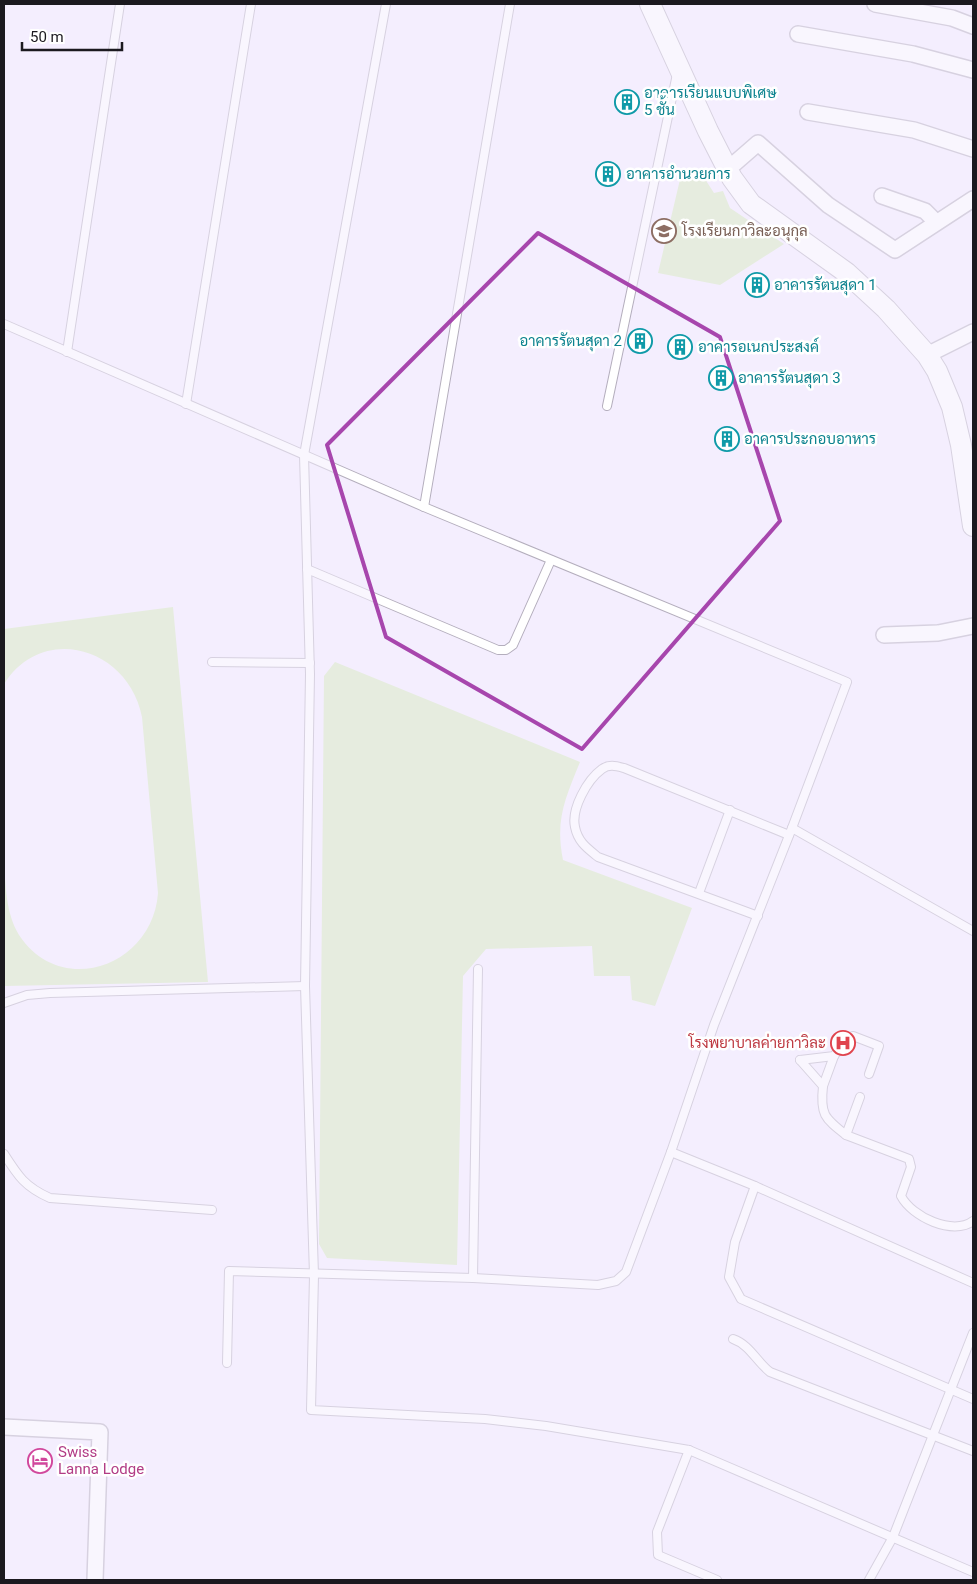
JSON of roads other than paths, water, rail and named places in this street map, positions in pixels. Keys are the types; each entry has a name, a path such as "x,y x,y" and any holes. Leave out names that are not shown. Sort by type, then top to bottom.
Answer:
{"street":[{"path":"650,4 726,166 751,204 847,273 886,309 927,355 937,371 967,447 973,526"},
{"path":"875,4 952,18 973,26"},
{"path":"798,34 914,54 973,70"},
{"path":"808,112 914,130 973,149"},
{"path":"726,166 735,163 758,142 828,205 895,250 973,199"},
{"path":"882,196 925,211 936,222"},
{"path":"927,355 973,332"},
{"path":"884,635 938,633 973,626"},
{"path":"4,1428 100,1432 95,1580"}],"lane":[{"path":"67,352 120,4"},
{"path":"186,404 250,4"},
{"path":"386,4 304,455 310,663 305,986 314,1274 311,1410 485,1419 546,1426 689,1450 973,1572"},
{"path":"424,507 510,4"},
{"path":"606,406 678,67"},
{"path":"4,324 424,507 847,682 758,916 714,1025 671,1152 626,1272 616,1281 598,1285 473,1278 229,1271 227,1363"},
{"path":"307,569 498,650 506,650 513,645 551,560"},
{"path":"212,662 310,663"},
{"path":"758,916 598,857 582,844 575,826 577,806 590,781 602,768 613,766 624,768 790,832 973,931"},
{"path":"698,893 730,810"},
{"path":"473,1278 478,969"},
{"path":"4,1003 27,995 50,993 305,986"},
{"path":"869,1074 879,1046 853,1036 847,1038 834,1056 823,1086 821,1107 830,1123 846,1135 909,1159 911,1167 901,1196 906,1206 916,1214 954,1228 965,1227 973,1221"},
{"path":"823,1086 800,1060 834,1056"},
{"path":"846,1135 860,1097"},
{"path":"671,1152 755,1186 973,1283"},
{"path":"4,1154 20,1180 34,1191 50,1198 212,1210"},
{"path":"755,1186 735,1242 729,1277 741,1298 973,1399"},
{"path":"869,1580 893,1537 950,1389 972,1342 973,1333"},
{"path":"733,1339 749,1348 760,1364 770,1372 973,1451"},
{"path":"689,1450 657,1532 658,1555 717,1580"}],"place":[{"name":"อาคารเรียนแบบพิเศษ 5 ชั้น","path":"627,102"},
{"name":"อาคารอำนวยการ","path":"608,174"},
{"name":"โรงเรียนกาวิละอนุกุล","path":"664,231"},
{"name":"อาคารรัตนสุดา 1","path":"757,285"},
{"name":"อาคารรัตนสุดา 2","path":"640,341"},
{"name":"อาคารอเนกประสงค์","path":"680,347"},
{"name":"อาคารรัตนสุดา 3","path":"721,378"},
{"name":"อาคารประกอบอาหาร","path":"727,439"},
{"name":"โรงพยาบาลค่ายกาวิละ","path":"843,1043"},
{"name":"Swiss Lanna Lodge","path":"40,1461"}]}
